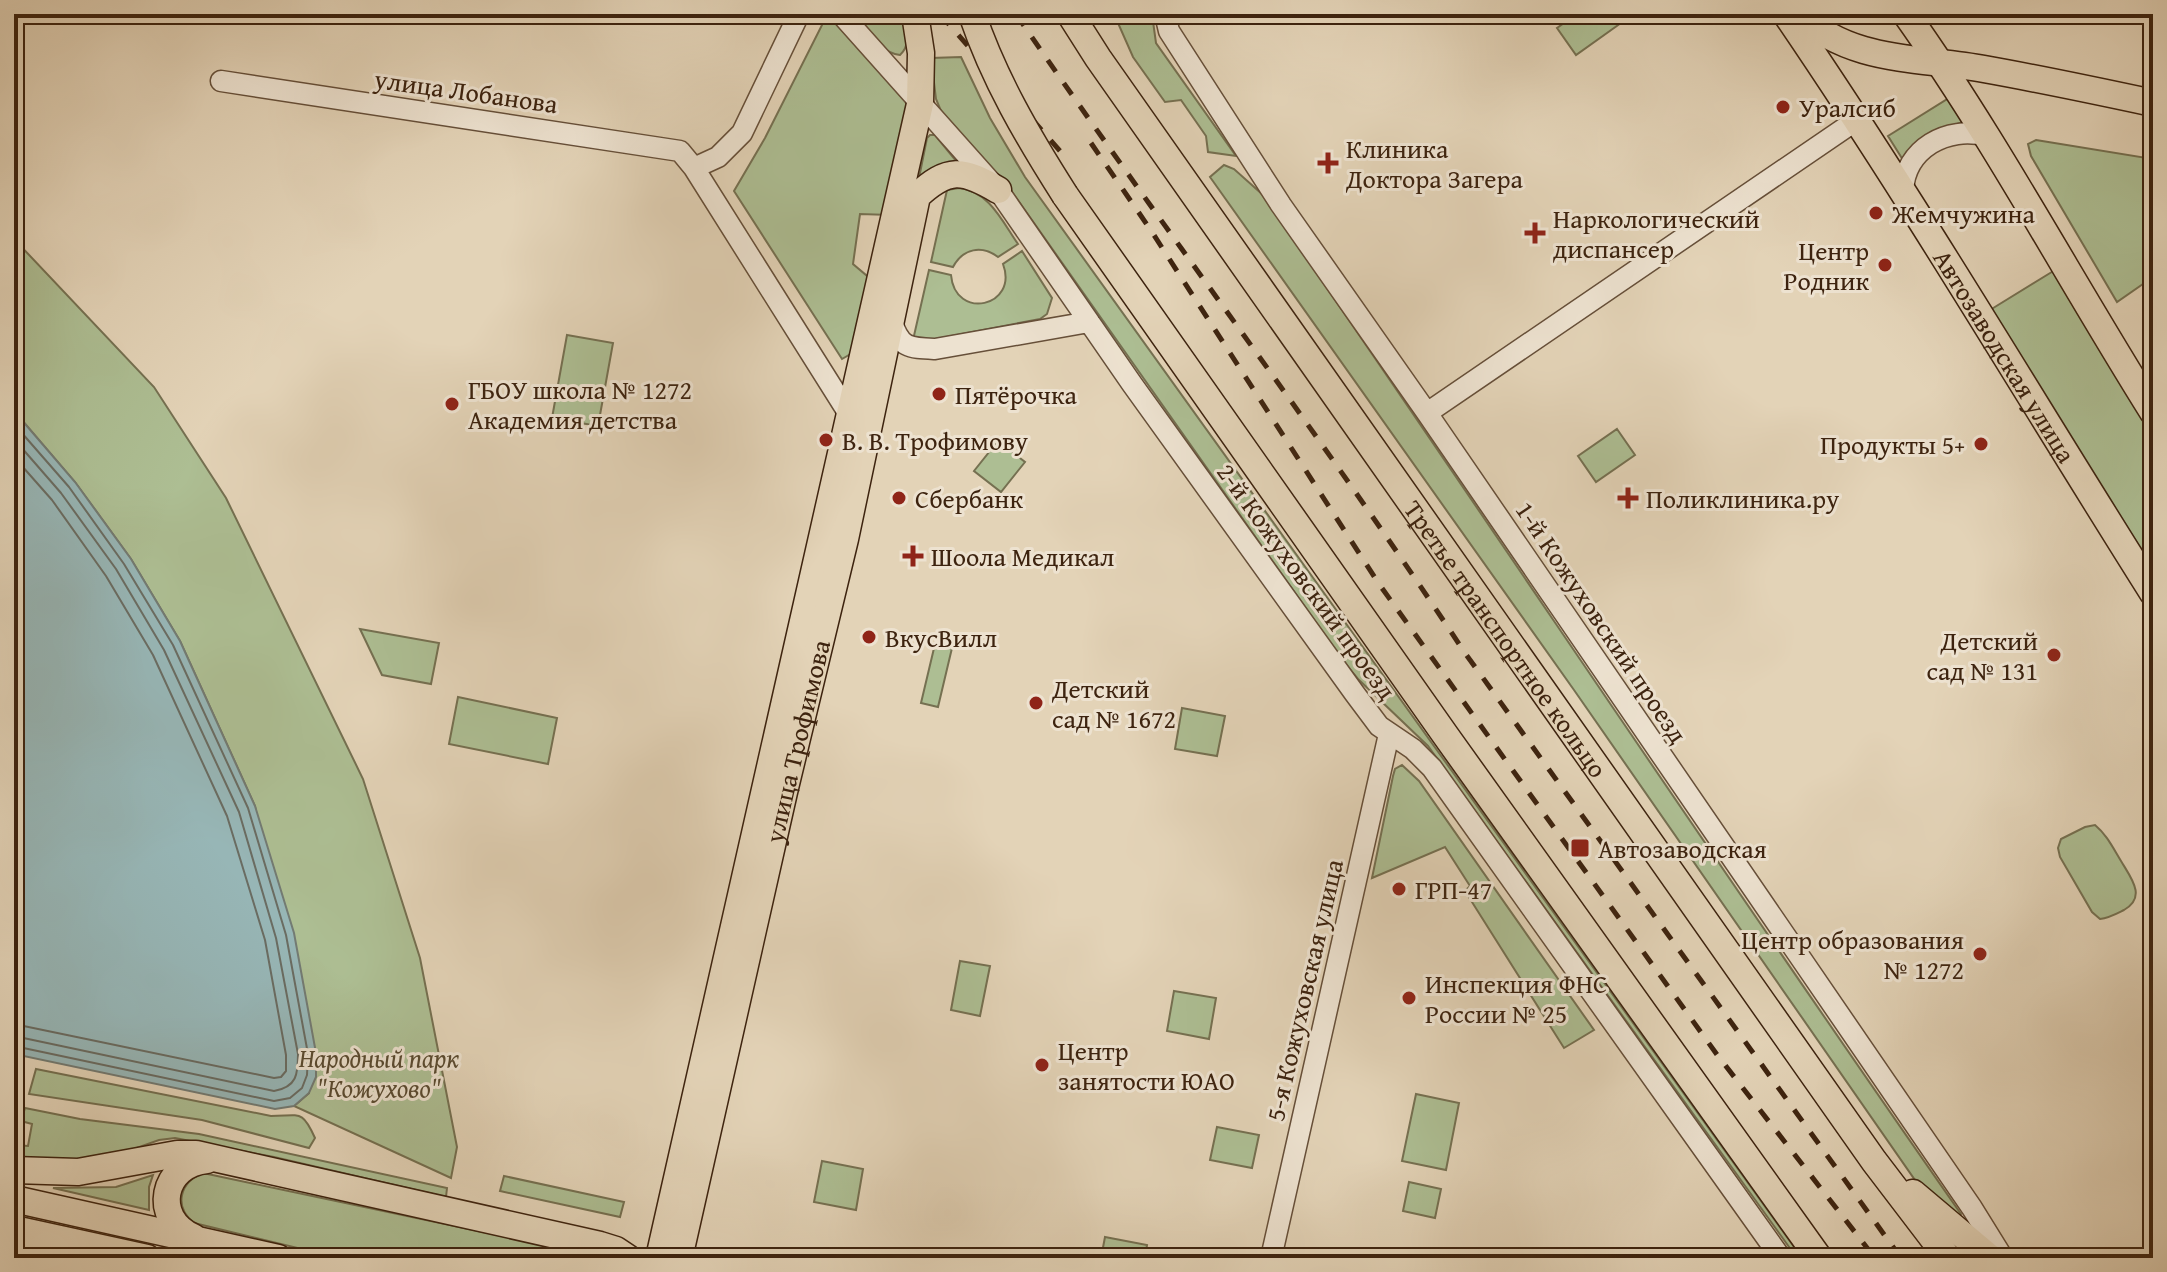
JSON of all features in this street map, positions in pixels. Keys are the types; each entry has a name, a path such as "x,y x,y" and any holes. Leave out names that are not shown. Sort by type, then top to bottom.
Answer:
{"main road":[{"name":"улица Трофимова","path":"659,1258 920,104 921,53 915,14"},
{"path":"972,14 1002,88 1065,195 1464,762 1819,1258"},
{"name":"Третье транспортное кольцо","path":"1070,14 1107,71 1874,1161 1948,1258"},
{"name":"Автозаводская улица","path":"1786,14 1858,119 2153,593"},
{"path":"1799,14 1829,38 1886,57 2004,73 2153,103"},
{"path":"1906,14 1987,136 2102,332 2153,412"},
{"name":"улица Трофимова","path":"679,1258 867,442 917,196 932,182 952,174 974,175 998,190"},
{"path":"14,1170 78,1172 177,1154 196,1154 600,1245 628,1258"},
{"path":"204,1242 174,1225 166,1204 169,1189 174,1177 185,1166 198,1161 230,1161"},
{"path":"1874,1161 1990,1258"},
{"path":"14,1199 278,1258"},
{"path":"14,1229 147,1258"},
{"path":"14,1244 45,1258"}],"street":[{"path":"799,14 742,133 718,157 694,168 867,442"},
{"name":"2-й Кожуховский проезд","path":"841,14 998,190 1355,694 1379,726 1413,749 1432,768 1779,1256"},
{"name":"1-й Кожуховский проезд","path":"1165,14 1169,31 1281,205 1427,413 1972,1208 2003,1258"},
{"path":"889,69 909,71 921,53"},
{"name":"улица Лобанова","path":"221,81 680,151 694,168"},
{"path":"1427,413 1858,119"},
{"path":"1903,191 1908,166 1927,145 1951,135 1987,136"},
{"path":"892,322 897,338 910,348 935,349 1089,322"},
{"name":"5-я Кожуховская улица","path":"1271,1258 1389,734"}],"green space":[{"path":"855,14 904,14 907,36 904,51 900,55 886,49"},
{"path":"1114,14 1152,14 1156,43 1236,156 1208,152 1206,136 1181,100 1165,102 1133,57"},
{"path":"1577,14 1626,14 1628,18 1576,55 1557,28"},
{"path":"824,21 841,23 909,105 890,215 860,214 853,264 873,281 859,349 842,359 734,191 765,138"},
{"path":"961,57 990,118 1025,177 1802,1258 1797,1258 1428,746 1343,661 1010,189 949,123 936,99 931,58"},
{"path":"1949,98 1963,122 1933,132 1903,160 1888,136"},
{"path":"935,135 957,162 919,178 927,138"},
{"path":"2036,140 2153,159 2153,277 2117,302 2031,156 2028,144"},
{"path":"1224,165 1234,169 1263,195 1961,1214 1958,1218 1936,1202 1915,1180 1574,690 1210,177"},
{"path":"959,188 987,201 1018,244 998,257 986,251 967,252 953,267 931,262 947,190"},
{"name":"Народный парк \"Кожухово\"","path":"14,239 154,387 226,498 363,779 420,958 457,1147 451,1178 294,1106 309,1093 255,806 180,641 131,559 75,482 14,411"},
{"path":"1022,251 1052,298 1047,314 1040,319 920,342 913,340 929,270 951,275 955,289 963,299 984,303 995,299 1002,290 1006,279 1003,264"},
{"path":"2055,270 2153,428 2153,568 1990,310"},
{"path":"567,335 613,343 598,426 552,418"},
{"path":"1617,429 1635,455 1596,482 1578,456"},
{"path":"998,441 1025,462 1001,492 974,471"},
{"path":"360,629 439,643 431,684 382,675"},
{"path":"935,644 952,648 938,707 921,703"},
{"path":"458,697 557,718 548,764 449,744"},
{"path":"1182,708 1225,716 1217,756 1175,749"},
{"path":"1402,765 1419,781 1594,1030 1564,1048 1465,891 1470,886 1445,847 1372,878 1393,776 1395,769"},
{"path":"2095,825 2129,874 2136,893 2131,905 2100,919 2092,912 2060,857 2058,848 2061,839"},
{"path":"960,961 990,966 980,1016 951,1010"},
{"path":"1174,991 1216,998 1209,1039 1167,1031"},
{"path":"36,1069 271,1116 299,1116 307,1122 315,1138 309,1148 202,1120 29,1094"},
{"path":"1416,1094 1459,1103 1446,1170 1402,1161"},
{"path":"25,1108 80,1119 199,1134 447,1188 446,1197 274,1157 175,1138 159,1140 89,1165 14,1164 16,1145 28,1146 32,1124 21,1121"},
{"path":"1217,1127 1259,1135 1252,1168 1210,1160"},
{"path":"822,1161 863,1169 856,1210 814,1202"},
{"path":"203,1173 568,1250 592,1258 339,1258 194,1223 183,1209 182,1195 189,1182"},
{"path":"153,1175 149,1187 149,1210 53,1188 116,1187"},
{"path":"504,1176 624,1202 620,1217 500,1191"},
{"path":"1409,1182 1441,1189 1435,1218 1403,1211"},
{"path":"1105,1237 1147,1245 1145,1258 1101,1258"}],"water":[{"path":"14,411 75,482 131,559 180,641 255,806 294,933 316,1053 316,1077 309,1093 294,1106 275,1109 14,1054"}],"railway":[{"path":"940,14 1067,159"},
{"path":"1016,14 1355,492 1465,653 1901,1258"},
{"path":"1091,143 1379,584 1718,1056 1875,1258"}],"place":[{"name":"Уралсиб","path":"1783,107"},
{"name":"Клиника Доктора Загера","path":"1328,163"},
{"name":"Жемчужина","path":"1876,213"},
{"name":"Наркологический диспансер","path":"1535,233"},
{"name":"Центр Родник","path":"1885,265"},
{"name":"Пятёрочка","path":"939,394"},
{"name":"ГБОУ школа № 1272 Академия детства","path":"452,404"},
{"name":"В. В. Трофимову","path":"826,440"},
{"name":"Продукты 5+","path":"1981,444"},
{"name":"Сбербанк","path":"899,498"},
{"name":"Поликлиника.ру","path":"1628,498"},
{"name":"Шоола Медикал","path":"913,556"},
{"name":"ВкусВилл","path":"869,637"},
{"name":"Детский сад № 131","path":"2054,655"},
{"name":"Детский сад № 1672","path":"1036,703"},
{"name":"Автозаводская","path":"1580,848"},
{"name":"ГРП-47","path":"1399,889"},
{"name":"Центр образования № 1272","path":"1980,954"},
{"name":"Инспекция ФНС России № 25","path":"1409,998"},
{"name":"Центр занятости ЮАО","path":"1042,1065"}]}
